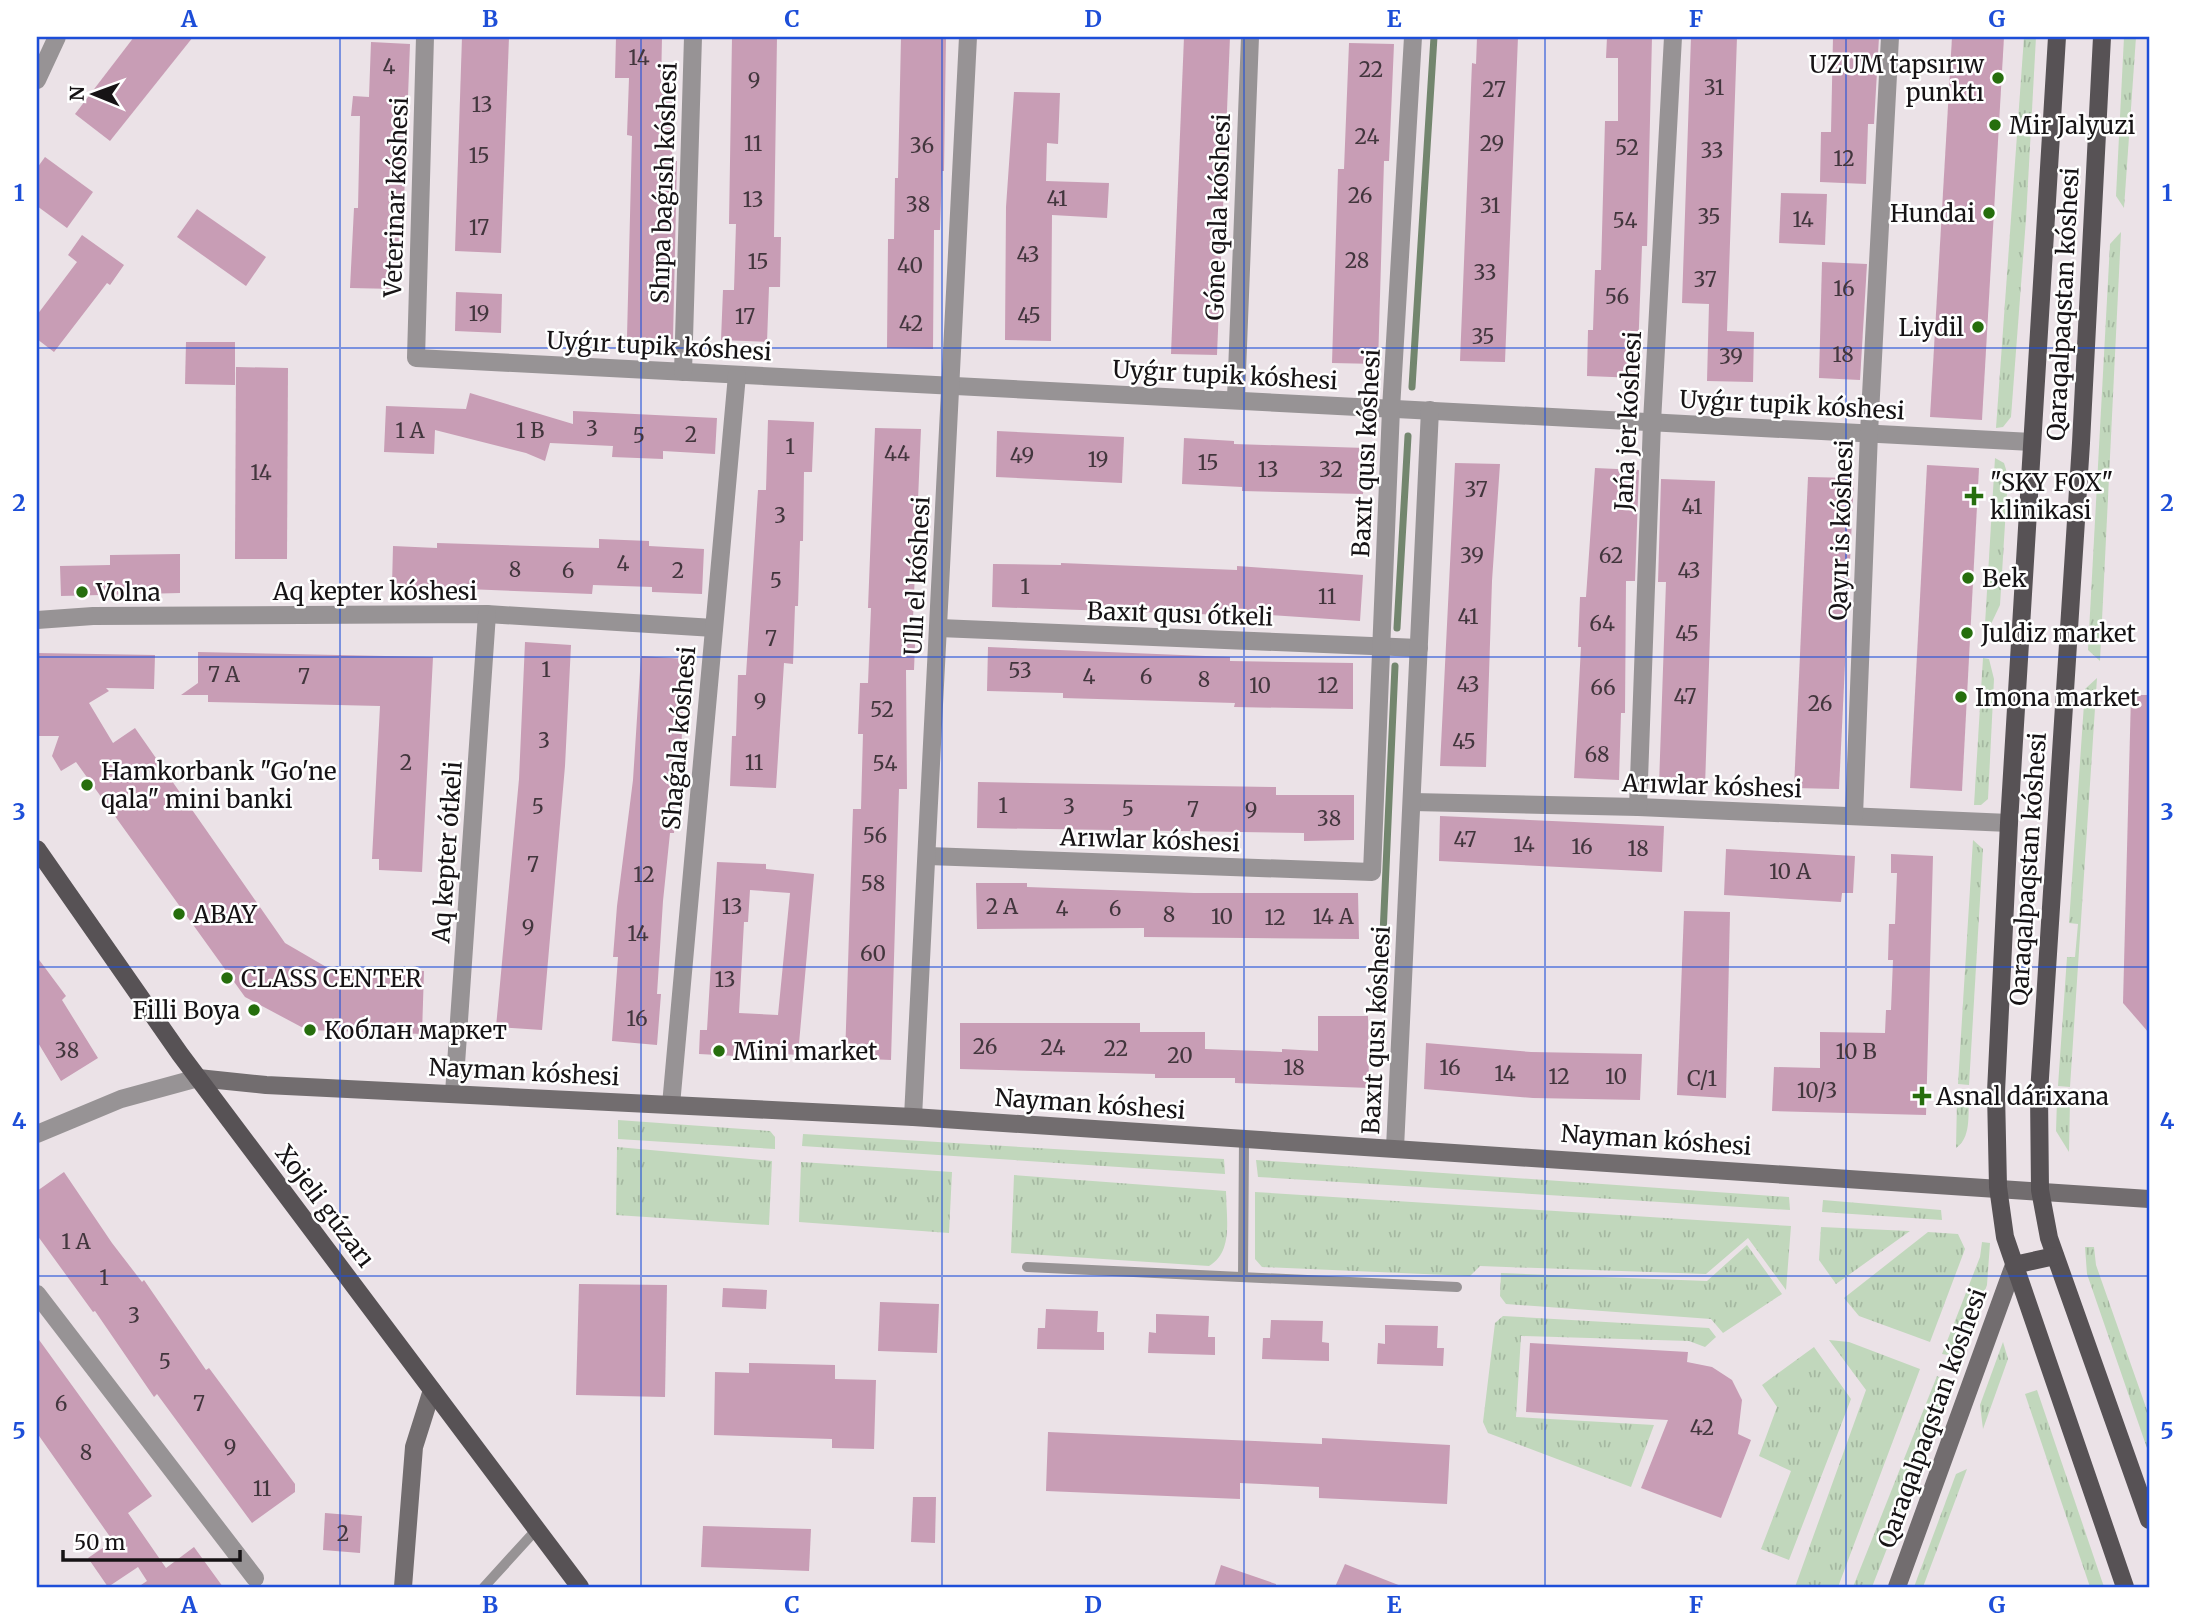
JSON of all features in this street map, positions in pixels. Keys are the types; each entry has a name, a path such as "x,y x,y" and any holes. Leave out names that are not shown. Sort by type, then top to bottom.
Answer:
{"main road":[{"name":"Qaraqalpaqstan kóshesi","path":"2057,37 2009,823 1996,1092 1998,1187 2001,1222 2014,1265 2125,1587"},
{"name":"Qaraqalpaqstan kóshesi","path":"2102,37 2081,443 2039,1093 2040,1190 2055,1256 2149,1520"},
{"name":"Xojeli gúzarı","path":"37,849 198,1078 580,1587"},
{"name":"Nayman kóshesi","path":"198,1078 275,1085 913,1117 2149,1199"},
{"path":"2014,1265 2055,1256"},
{"name":"Qaraqalpaqstan kóshesi","path":"1897,1587 2014,1265"},
{"path":"403,1587 414,1447 432,1390"}],"street":[{"path":"37,80 57,37"},
{"name":"Veterinar kóshesi","path":"416,358 425,37"},
{"name":"Shıpa baǵısh kóshesi","path":"683,372 693,37"},
{"name":"Ullı el kóshesi","path":"913,1117 968,37"},
{"name":"Góne qala kóshesi","path":"1236,398 1250,37"},
{"name":"Baxıt qusı kóshesi","path":"1371,872 1391,409 1413,37"},
{"name":"Jańa jer kóshesi","path":"1637,807 1652,422 1673,37"},
{"name":"Qayır is kóshesi","path":"1854,816 1869,433 1890,37"},
{"name":"Uyǵır tupik kóshesi","path":"416,358 1236,398 1391,409 2032,442"},
{"name":"Shaǵala kóshesi","path":"671,1105 737,375"},
{"name":"Baxıt qusı kóshesi","path":"1395,1148 1430,410"},
{"name":"Aq kepter kóshesi","path":"37,620 93,617 486,614 714,628"},
{"name":"Aq kepter ótkeli","path":"454,1093 486,614"},
{"name":"Baxıt qusı ótkeli","path":"939,628 1419,648"},
{"name":"Arıwlar kóshesi","path":"1413,802 1637,807 2009,823"},
{"name":"Arıwlar kóshesi","path":"928,856 1371,872"},
{"name":"Nayman kóshesi","path":"37,1134 121,1100 198,1078"},
{"path":"37,1294 255,1578"}],"lane":[{"path":"1243,1277 1244,1139"},
{"path":"1027,1267 1457,1287"},
{"path":"484,1587 536,1530"}],"green space":[{"path":"2024,37 2036,37 2026,219 2011,417 2003,427 1996,428"},
{"path":"2124,37 2136,37 2124,208 2116,196"},
{"path":"2121,232 2100,661 2088,650 2110,244"},
{"path":"1995,458 2004,463 2008,476 2000,605 1991,624 1985,624"},
{"path":"1983,658 1989,659 1994,679 1988,799 1981,805 1974,805"},
{"path":"2097,678 2070,1087 2058,1086 2067,957 2075,957 2078,924 2069,923 2085,689"},
{"path":"1973,840 1983,849 1969,1085 1958,1084"},
{"path":"1957,1099 1969,1099 1966,1133 1956,1148"},
{"path":"2057,1099 2070,1100 2069,1152 2056,1131"},
{"path":"618,1120 770,1131 775,1137 775,1149 618,1139"},
{"path":"803,1134 1224,1159 1225,1174 802,1146"},
{"path":"617,1147 772,1161 769,1225 616,1215"},
{"path":"1256,1160 1789,1197 1790,1210 1258,1177"},
{"path":"801,1162 952,1172 949,1233 799,1222"},
{"path":"1014,1175 1226,1191 1227,1233 1222,1252 1209,1266 1011,1253"},
{"path":"1255,1192 1791,1226 1786,1290 1748,1238 1706,1274 1480,1266 1470,1276 1262,1267 1255,1259"},
{"path":"1823,1200 1941,1210 1942,1220 1822,1212"},
{"path":"1821,1227 1910,1231 1836,1284 1819,1260"},
{"path":"1928,1232 1958,1234 1965,1249 1930,1342 1859,1316 1844,1298"},
{"path":"1982,1242 1990,1243 1987,1285 1960,1357 1942,1354 1980,1257"},
{"path":"1747,1245 1782,1294 1723,1333 1711,1319 1506,1304 1500,1296 1501,1273 1707,1281"},
{"path":"2085,1247 2094,1247 2096,1265 2149,1416 2149,1454 2087,1274"},
{"path":"1503,1316 1709,1328 1716,1337 1705,1347 1689,1341 1521,1336 1516,1417 1654,1425 1631,1487 1488,1433 1483,1422 1495,1323"},
{"path":"1829,1340 1849,1342 1920,1369 1838,1587 1795,1587 1866,1390"},
{"path":"2003,1342 2008,1359 1983,1429 1980,1405"},
{"path":"1814,1347 1851,1399 1789,1560 1761,1549 1791,1471 1759,1456 1777,1407 1762,1385"},
{"path":"1937,1376 1949,1382 1948,1392 1872,1587 1853,1587"},
{"path":"2037,1390 2104,1587 2090,1587 2025,1394"},
{"path":"1967,1469 1923,1587 1914,1587 1956,1474"}],"building":[{"path":"134,37 193,37 110,141 75,114"},
{"path":"462,37 509,37 501,253 455,251"},
{"path":"616,37 662,37 661,86 674,86 672,161 677,161 673,339 627,337 632,136 627,135 629,78 615,78"},
{"path":"732,37 777,37 774,237 781,237 780,287 769,287 767,342 721,340 723,290 734,290 736,224 729,224"},
{"path":"901,37 946,37 944,171 940,230 934,230 933,349 887,348 888,239 894,239 895,178 898,178"},
{"path":"1184,37 1230,37 1217,355 1171,354"},
{"path":"1477,37 1518,37 1505,362 1460,361 1472,63 1476,64"},
{"path":"1607,37 1652,37 1647,246 1642,246 1637,378 1587,376 1588,330 1593,330 1595,270 1601,270 1605,121 1618,121 1618,58 1606,58"},
{"path":"1691,37 1737,37 1727,331 1754,332 1753,382 1707,381 1709,304 1682,303"},
{"path":"1833,37 1879,37 1874,124 1868,124 1866,184 1820,182 1821,132 1831,132"},
{"path":"1952,37 2004,37 1982,420 1930,417"},
{"path":"371,42 410,44 404,201 401,201 396,289 350,288 354,208 358,208 360,116 351,116 353,96 369,97"},
{"path":"1349,43 1394,44 1389,161 1384,161 1378,364 1332,363 1338,169 1344,169"},
{"path":"1014,92 1060,93 1058,144 1047,143 1046,181 1109,183 1107,218 1052,215 1051,341 1005,340 1006,207"},
{"path":"45,157 93,192 67,228 37,206 37,168"},
{"path":"1781,193 1827,194 1825,245 1779,243"},
{"path":"197,209 266,257 246,286 177,237"},
{"path":"82,235 124,265 54,352 37,339 37,315 77,262 68,255"},
{"path":"1822,262 1867,264 1860,380 1819,378"},
{"path":"456,292 502,294 501,333 455,331"},
{"path":"186,342 235,342 235,385 185,384"},
{"path":"236,367 288,368 287,559 235,559"},
{"path":"470,393 573,424 573,411 717,418 715,454 663,451 663,459 612,457 613,446 550,443 545,461 526,453 435,430 434,454 384,452 386,406 466,409"},
{"path":"768,420 814,422 812,472 804,472 803,541 800,541 793,664 784,663 776,788 730,786 732,736 736,736 738,675 746,675 758,490 766,490"},
{"path":"875,428 921,429 913,619 916,619 914,670 906,670 907,789 899,789 891,1060 845,1058 853,809 861,809 863,734 858,734 860,683 868,683"},
{"path":"997,431 1124,437 1122,483 996,477"},
{"path":"1184,438 1234,441 1234,444 1366,448 1363,494 1242,491 1242,487 1182,484"},
{"path":"1455,463 1500,464 1492,581 1486,767 1440,766"},
{"path":"1927,465 1979,468 1962,791 1910,788"},
{"path":"1595,468 1639,470 1635,581 1626,581 1625,713 1621,713 1619,780 1574,778 1581,647 1578,647 1580,597 1586,597"},
{"path":"1808,477 1854,478 1839,789 1794,788"},
{"path":"1661,479 1715,481 1705,787 1659,785 1666,582 1658,582"},
{"path":"599,539 649,541 649,546 704,549 702,594 652,592 652,587 593,585 592,594 392,586 393,546 437,548 437,543 599,548"},
{"path":"180,554 180,593 61,596 60,566 110,565 110,555"},
{"path":"1061,563 1237,570 1237,566 1363,575 1360,621 1226,612 1226,615 992,607 993,564"},
{"path":"525,642 571,645 565,766 542,1030 496,1027 519,779"},
{"path":"988,647 1230,657 1230,661 1353,663 1353,709 1234,707 1235,703 1063,698 1063,693 987,691"},
{"path":"198,652 433,657 422,872 379,870 379,859 372,859 380,706 208,702 208,695 181,695 198,683"},
{"path":"37,653 155,655 154,689 106,688 109,691 89,703 113,743 135,728 285,943 328,968 424,971 422,1034 307,1030 245,997 76,762 61,771 52,756 59,736 37,736"},
{"path":"641,656 686,659 674,833 670,833 663,901 657,994 661,994 657,1045 612,1041 618,957 613,957 633,780"},
{"path":"2131,695 2149,695 2149,1033 2123,1003"},
{"path":"978,782 1276,787 1276,795 1354,795 1354,840 1304,841 1304,833 977,828"},
{"path":"1440,816 1664,826 1662,872 1439,861"},
{"path":"1726,849 1855,856 1853,893 1842,893 1841,902 1724,895"},
{"path":"1891,854 1933,856 1926,1115 1772,1111 1774,1067 1820,1068 1820,1032 1885,1033 1886,1010 1891,1010 1893,960 1888,960 1889,924 1895,924 1897,873 1891,873"},
{"path":"717,862 766,864 766,869 814,874 798,1055 737,1051 736,1056 699,1054 700,1030 707,1030","holes":["750,890 790,893 778,1015 739,1013 744,922 748,922"]},
{"path":"976,883 1027,883 1027,887 1194,893 1358,893 1359,939 1144,937 1144,928 977,929"},
{"path":"1684,911 1730,912 1726,1098 1677,1095"},
{"path":"37,957 66,996 62,1000 98,1058 61,1081 37,1041"},
{"path":"1318,1016 1368,1016 1369,1088 1235,1083 1235,1078 1155,1078 1155,1074 960,1069 960,1023 1140,1023 1140,1032 1205,1032 1205,1049 1282,1052 1282,1049 1318,1051"},
{"path":"1426,1043 1531,1052 1642,1054 1640,1100 1533,1098 1424,1089"},
{"path":"64,1172 112,1243 142,1282 144,1280 206,1370 209,1368 295,1484 295,1492 252,1523 157,1394 154,1397 95,1311 93,1312 37,1235 37,1191"},
{"path":"579,1284 667,1285 665,1397 576,1395"},
{"path":"723,1288 767,1290 766,1309 722,1307"},
{"path":"880,1302 939,1304 937,1353 878,1351"},
{"path":"1046,1309 1098,1311 1097,1332 1104,1332 1104,1350 1037,1349 1038,1328 1045,1328"},
{"path":"1156,1314 1209,1316 1208,1337 1215,1337 1215,1355 1148,1353 1149,1332 1156,1333"},
{"path":"1271,1320 1323,1321 1322,1342 1329,1343 1329,1361 1262,1359 1263,1338 1270,1338"},
{"path":"1385,1325 1438,1326 1437,1348 1444,1348 1443,1366 1377,1364 1378,1343 1385,1344"},
{"path":"37,1337 152,1496 128,1513 166,1568 194,1547 223,1587 138,1587 147,1581 138,1567 108,1587 88,1558 113,1541 37,1433"},
{"path":"1530,1343 1688,1352 1687,1362 1712,1367 1732,1380 1742,1400 1738,1434 1751,1440 1721,1518 1641,1488 1668,1420 1526,1412"},
{"path":"749,1363 835,1365 835,1379 876,1380 874,1449 832,1448 832,1439 714,1435 715,1372 749,1373"},
{"path":"1048,1432 1322,1444 1322,1438 1450,1445 1447,1504 1319,1498 1319,1487 1240,1483 1240,1499 1046,1491"},
{"path":"913,1497 936,1497 935,1543 911,1542"},
{"path":"325,1513 362,1516 360,1553 323,1550"},
{"path":"703,1526 811,1529 809,1571 701,1567"},
{"path":"1345,1564 1401,1586 1401,1587 1335,1587"},
{"path":"1221,1565 1276,1584 1276,1587 1214,1587"}],"waterway":[{"path":"1412,387 1434,37"},
{"path":"1397,628 1408,436"},
{"path":"1380,1002 1395,666"}],"place":[{"name":"UZUM tapsırıw punktı","path":"1998,78"},
{"name":"Mir Jalyuzi","path":"1995,125"},
{"name":"Hundai","path":"1989,213"},
{"name":"Liydil","path":"1978,327"},
{"name":"\"SKY FOX\" klinikasi","path":"1974,496"},
{"name":"Bek","path":"1968,578"},
{"name":"Volna","path":"82,592"},
{"name":"Juldiz market","path":"1967,633"},
{"name":"Imona market","path":"1961,697"},
{"name":"Hamkorbank \"Go'ne qala\" mini banki","path":"87,785"},
{"name":"ABAY","path":"179,914"},
{"name":"CLASS CENTER","path":"227,978"},
{"name":"Filli Boya","path":"254,1010"},
{"name":"Коблан маркет","path":"310,1030"},
{"name":"Mini market","path":"719,1051"},
{"name":"Asnal dárixana","path":"1922,1096"}]}
